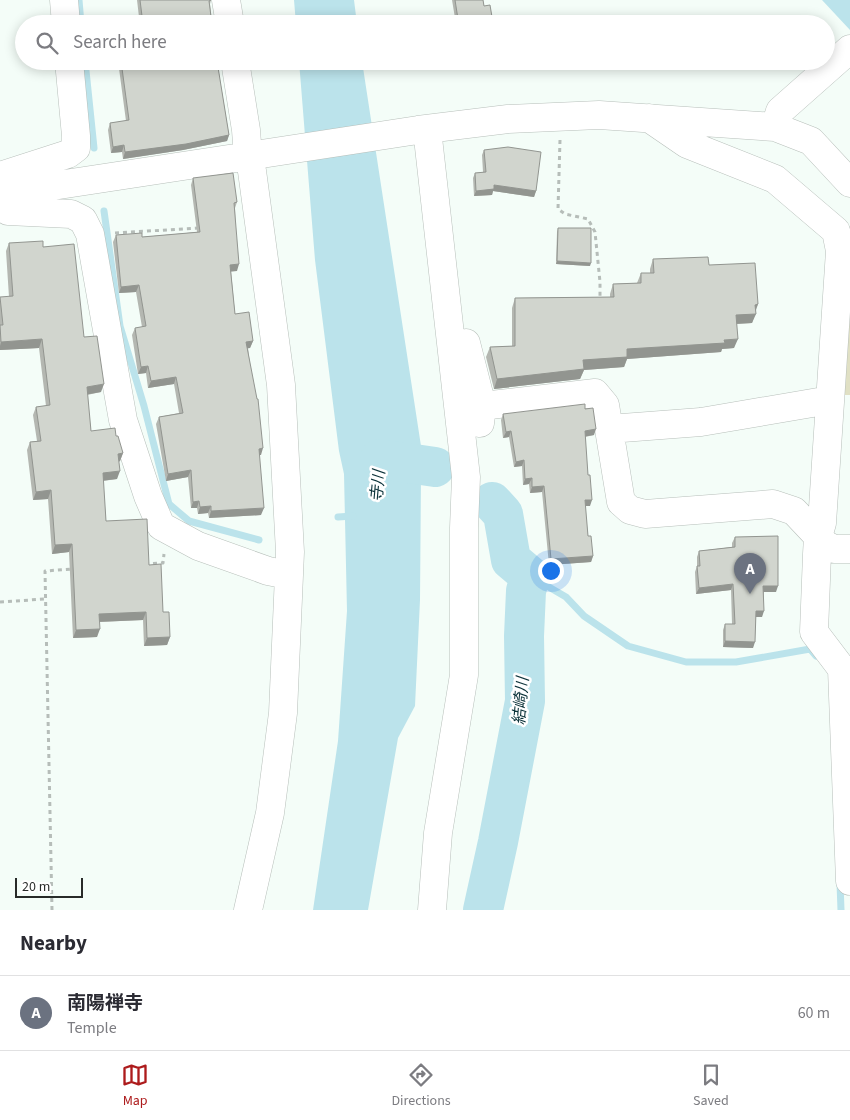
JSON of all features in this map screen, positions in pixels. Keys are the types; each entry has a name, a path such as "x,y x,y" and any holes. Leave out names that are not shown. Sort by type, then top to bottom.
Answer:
{"street":[{"path":"64,0 65,15"},
{"path":"226,0 228,15"},
{"path":"835,62 850,49"},
{"path":"0,182 3,176 68,154 76,148 70,70"},
{"path":"236,70 246,130 253,156 252,171 281,385 290,552 283,713 270,813 248,910"},
{"path":"774,127 780,111 826,70"},
{"path":"0,194 423,129 508,119 599,115 774,127 811,141 850,183"},
{"path":"649,118 687,144 775,179 836,230 840,251 822,523 818,537 814,632 842,669 850,881"},
{"path":"423,129 448,304 466,488 464,528 464,675 438,833 432,910"},
{"path":"0,202 8,211 71,214 83,220 90,234 123,420 148,496 161,526 198,546 268,571 288,574"},
{"path":"448,304 460,317 482,406 476,478 466,488"},
{"path":"482,406 595,393 605,405 620,502 630,510 645,514 773,504 794,511 826,545 834,549 850,549"},
{"path":"608,429 701,422 830,400"}],"path":[{"path":"561,117 558,209 565,214 588,219 595,232 600,301"},
{"path":"90,234 199,228"},
{"path":"143,564 163,563 171,532"},
{"path":"52,910 45,571 74,569"},
{"path":"0,602 45,599"}],"green space":[{"path":"850,316 850,395 843,395"}],"water":[{"path":"294,0 354,0 356,15 295,15"},
{"path":"822,0 850,0 850,30"},
{"name":"寺川","path":"300,70 363,70 421,446 420,600 415,706 398,738 368,910 313,910 338,741 347,611 344,474 339,451 315,260"}],"building":[{"path":"140,0 211,0 209,1 211,15 142,15"},
{"path":"455,0 483,0 484,6 490,5 492,15 457,15"},
{"path":"122,70 218,70 229,135 186,144 125,152 124,145 113,147 110,123 129,120"},
{"path":"508,147 541,152 536,191 494,185 494,189 476,191 475,173 486,172 484,150"},
{"path":"233,173 237,202 234,203 239,264 230,265 235,314 249,312 253,341 246,342 258,399 263,448 259,449 264,508 211,511 211,506 200,507 199,501 193,502 191,470 168,474 159,417 183,413 176,377 151,381 148,366 141,367 135,328 146,326 139,285 121,287 116,235 142,233 142,237 200,232 193,178"},
{"path":"558,228 591,228 591,263 557,261"},
{"path":"43,241 43,247 74,244 84,337 97,336 104,384 87,387 91,431 115,428 123,453 118,454 120,471 103,473 106,521 147,519 149,565 161,564 163,612 169,612 170,637 147,638 146,612 99,614 100,629 76,630 72,544 55,545 51,490 36,492 30,442 41,441 36,407 50,405 42,339 1,342 0,325 3,325 0,297 13,296 9,243"},
{"path":"708,257 709,265 755,263 758,304 755,305 756,314 736,315 738,339 724,340 725,343 627,349 627,357 583,360 584,369 497,379 490,347 515,346 515,298 614,297 613,284 641,283 641,273 654,273 653,259"},
{"path":"585,404 585,409 593,408 596,429 585,431 592,500 585,500 588,536 591,536 593,556 551,559 544,486 532,487 532,478 525,479 524,460 516,462 511,431 506,432 503,414"},
{"path":"778,536 778,586 763,586 764,611 756,611 755,642 725,641 725,624 735,624 733,584 699,588 697,566 700,566 699,551 735,547 735,537"}],"waterway":[{"path":"79,0 80,15"},
{"path":"86,70 94,148"},
{"path":"104,211 120,326 144,406 169,504 189,521 259,540"},
{"name":"結崎川","path":"380,459 435,467"},
{"name":"結崎川","path":"483,910 525,701 524,636 526,591 530,576 511,560 503,514 492,502"},
{"path":"338,517 353,516"},
{"path":"530,576 566,597 584,616 628,646 686,662 736,662 810,649 816,656"},
{"path":"840,883 841,910"}],"place":[{"name":"南陽禅寺","path":"750,594"}]}
